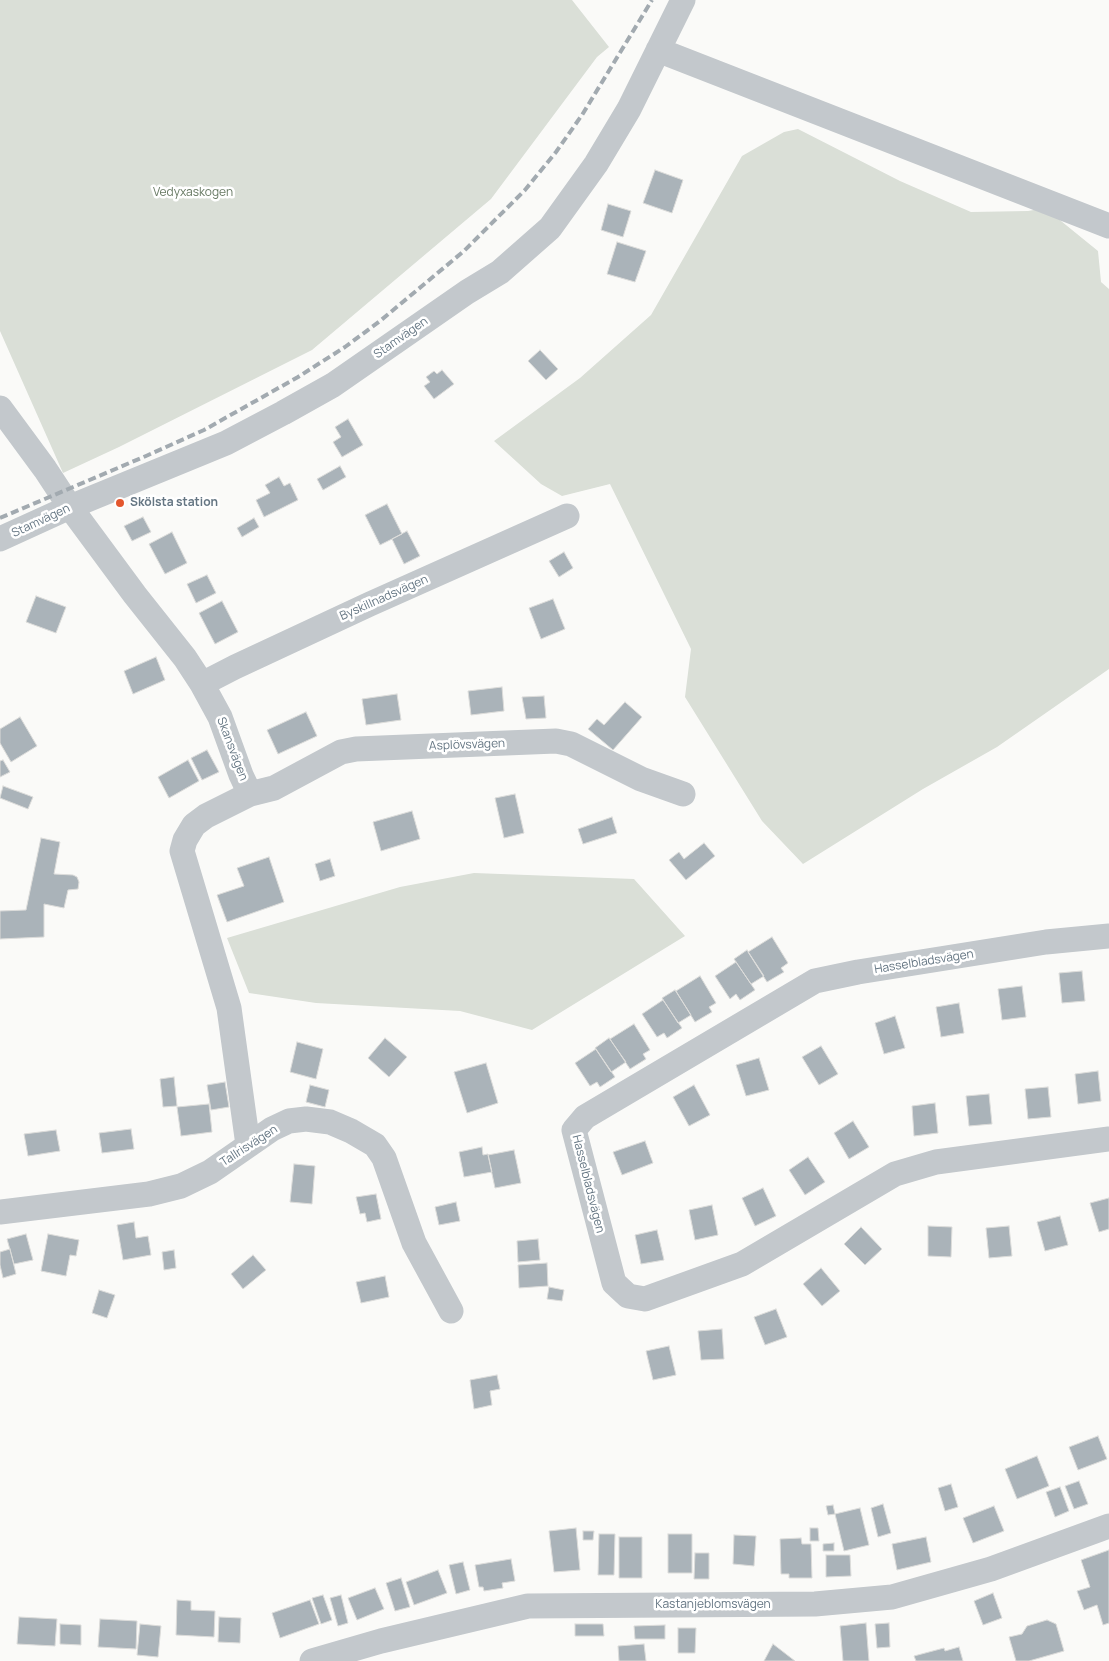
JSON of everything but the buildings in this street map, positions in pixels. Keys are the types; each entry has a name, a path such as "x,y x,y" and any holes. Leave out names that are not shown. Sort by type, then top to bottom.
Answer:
{"street":[{"name":"Stamvägen","path":"0,539 70,507 226,443 283,413 333,385 467,292 500,272 550,228 596,164 628,109 683,0"},
{"path":"658,50 1109,226"},
{"name":"Skansvägen","path":"0,408 45,469 70,507 135,595 185,658 202,684 220,717 240,775 250,794 206,816 194,825 185,840 182,851 229,1008 248,1145"},
{"name":"Byskillnadsvägen","path":"202,684 370,604 567,516"},
{"name":"Asplövsvägen","path":"250,794 274,788 341,752 356,749 556,741 570,744 640,778 683,794"},
{"name":"Hasselbladsvägen","path":"1109,936 1046,942 858,972 815,981 585,1117 574,1130 614,1282 628,1296 645,1300 742,1264 895,1174 936,1162 1109,1138"},
{"name":"Tallrisvägen","path":"0,1212 150,1194 181,1186 210,1172 272,1129 289,1121 306,1119 330,1122 351,1131 375,1145 384,1158 414,1243 450,1311"},
{"name":"Kastanjeblomsvägen","path":"312,1661 381,1641 528,1606 814,1604 892,1596 990,1569 1109,1526"}],"green space":[{"name":"Vedyxaskogen","path":"0,0 572,0 609,47 597,57 491,199 312,350 63,473 0,331"},
{"path":"798,129 900,181 971,212 1028,211 1045,208 1098,251 1101,282 1109,289 1109,669 997,747 923,789 803,864 762,821 685,697 691,649 610,484 562,496 541,484 494,441 580,378 651,315 742,156 784,132"},
{"path":"474,873 634,879 685,936 532,1030 460,1011 316,1003 249,993 227,938 400,887"}],"railway":[{"path":"0,518 204,430 298,377 345,347 380,321 464,251 525,190 556,152 582,115 652,0"}],"place":[{"name":"Skölsta station","path":"120,503"}]}
